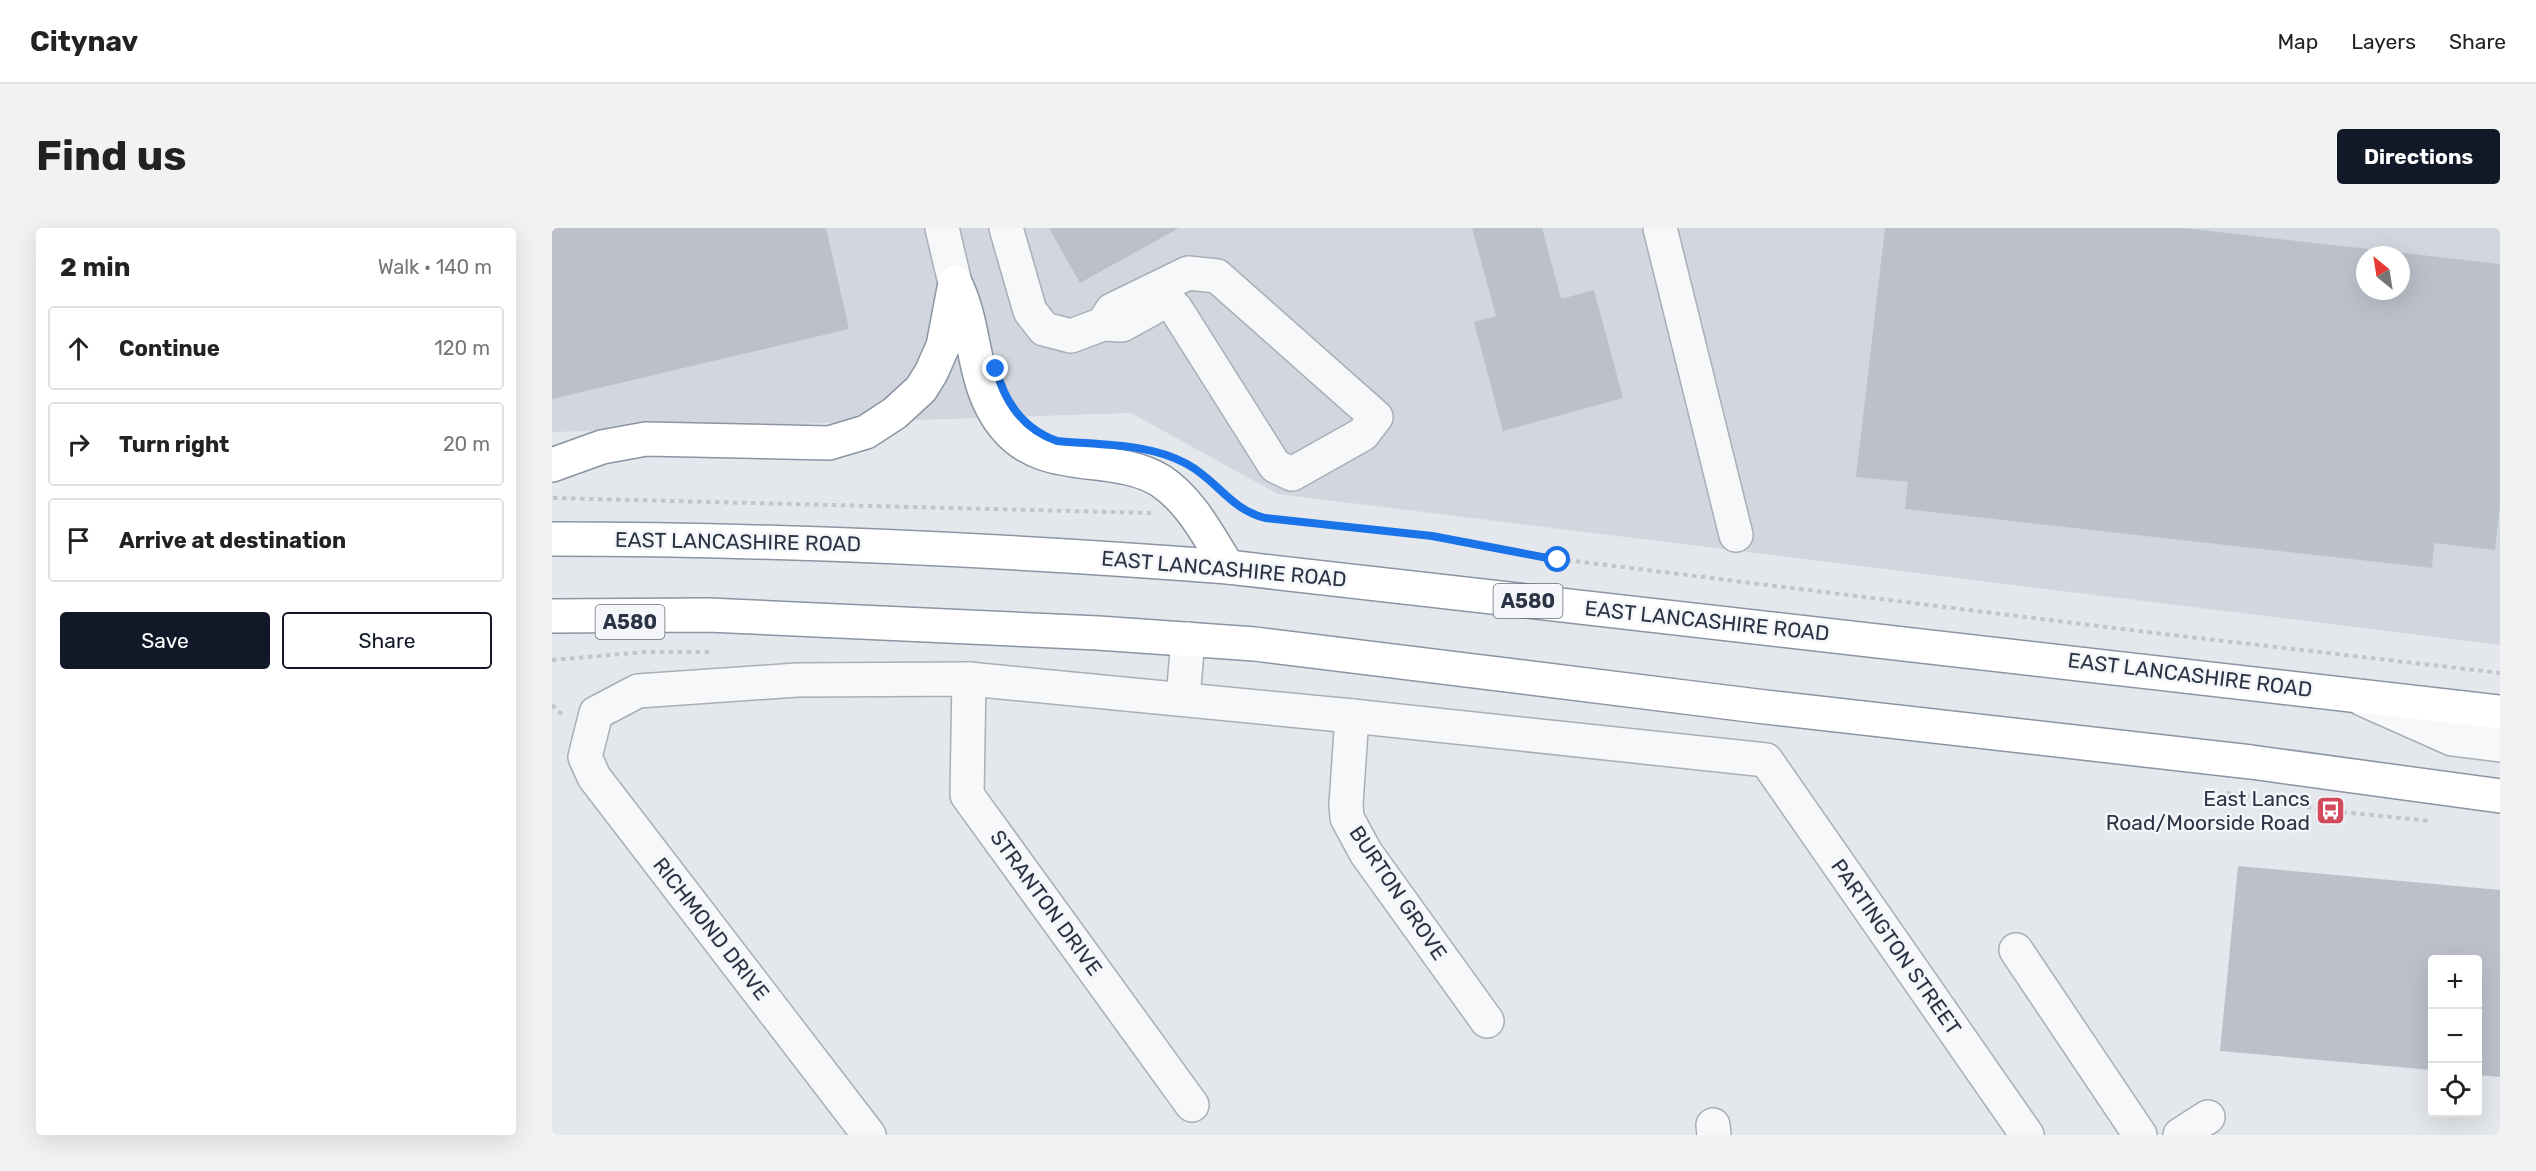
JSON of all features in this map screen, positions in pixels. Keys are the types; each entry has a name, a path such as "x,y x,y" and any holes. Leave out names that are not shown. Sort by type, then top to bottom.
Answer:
{"highway":[{"path":"552,465 602,447 646,439 829,443 866,432 896,413 921,389 931,373 943,346 954,283"},
{"path":"954,283 965,306 982,386 992,409 1007,430 1019,441 1047,455 1068,461 1118,465 1140,471 1160,481 1172,489 1192,510 1228,567"},
{"name":"EAST LANCASHIRE ROAD","path":"552,539 647,539 886,546 1073,555 1228,567 2500,712"},
{"name":"A580","path":"552,630 708,615"},
{"name":"A580","path":"552,616 708,615 1255,644 1745,705 2251,762 2500,796"}],"street":[{"path":"942,228 954,283"},
{"path":"1006,228 1030,311 1044,329 1071,336 1188,273 1217,276 1376,417 1363,434 1292,474 1275,466 1176,309 1167,300 1122,325 1108,317"},
{"path":"1660,228 1736,535"},
{"path":"1183,699 1188,639"},
{"path":"969,679 1352,716"},
{"name":"RICHMOND DRIVE","path":"869,1135 594,777 585,757 596,713 638,691 797,680 969,679"},
{"name":"STRANTON DRIVE","path":"969,679 967,795 1192,1105"},
{"path":"2352,694 2452,739 2500,745"},
{"name":"PARTINGTON STREET","path":"1352,716 1766,759 2027,1135"},
{"name":"BURTON GROVE","path":"1352,716 1347,818 1366,853 1487,1021"},
{"path":"2016,951 2140,1135"},
{"path":"2180,1135 2208,1117"}],"path":[{"path":"1201,473 1237,506 1265,518 1432,536 1558,560 2500,673"},
{"path":"552,498 1157,513"}],"shaded area":[{"path":"552,228 2500,228 2500,645 1278,494 1131,413 552,432"}],"building":[{"path":"552,228 826,228 849,329 552,399"},
{"path":"1049,228 1179,228 1080,283"},
{"path":"1472,228 1542,228 1561,299 1594,290 1623,398 1503,431 1474,322 1496,316"},
{"path":"1885,228 2183,228 2356,248 2356,300 2410,300 2410,254 2500,264 2500,505 2495,550 2434,543 2432,568 1905,509 1908,482 1856,477"},
{"path":"2238,866 2500,890 2500,1077 2482,1075 2482,955 2428,955 2428,1070 2220,1051"}],"place":[{"name":"East Lancs Road/Moorside Road","path":"2331,811"}],"route":[{"path":"996,369 1006,398 1028,426 1042,436 1057,441 1158,453 1186,464 1209,478 1237,506 1249,513 1265,518 1432,536 1558,560"}]}
